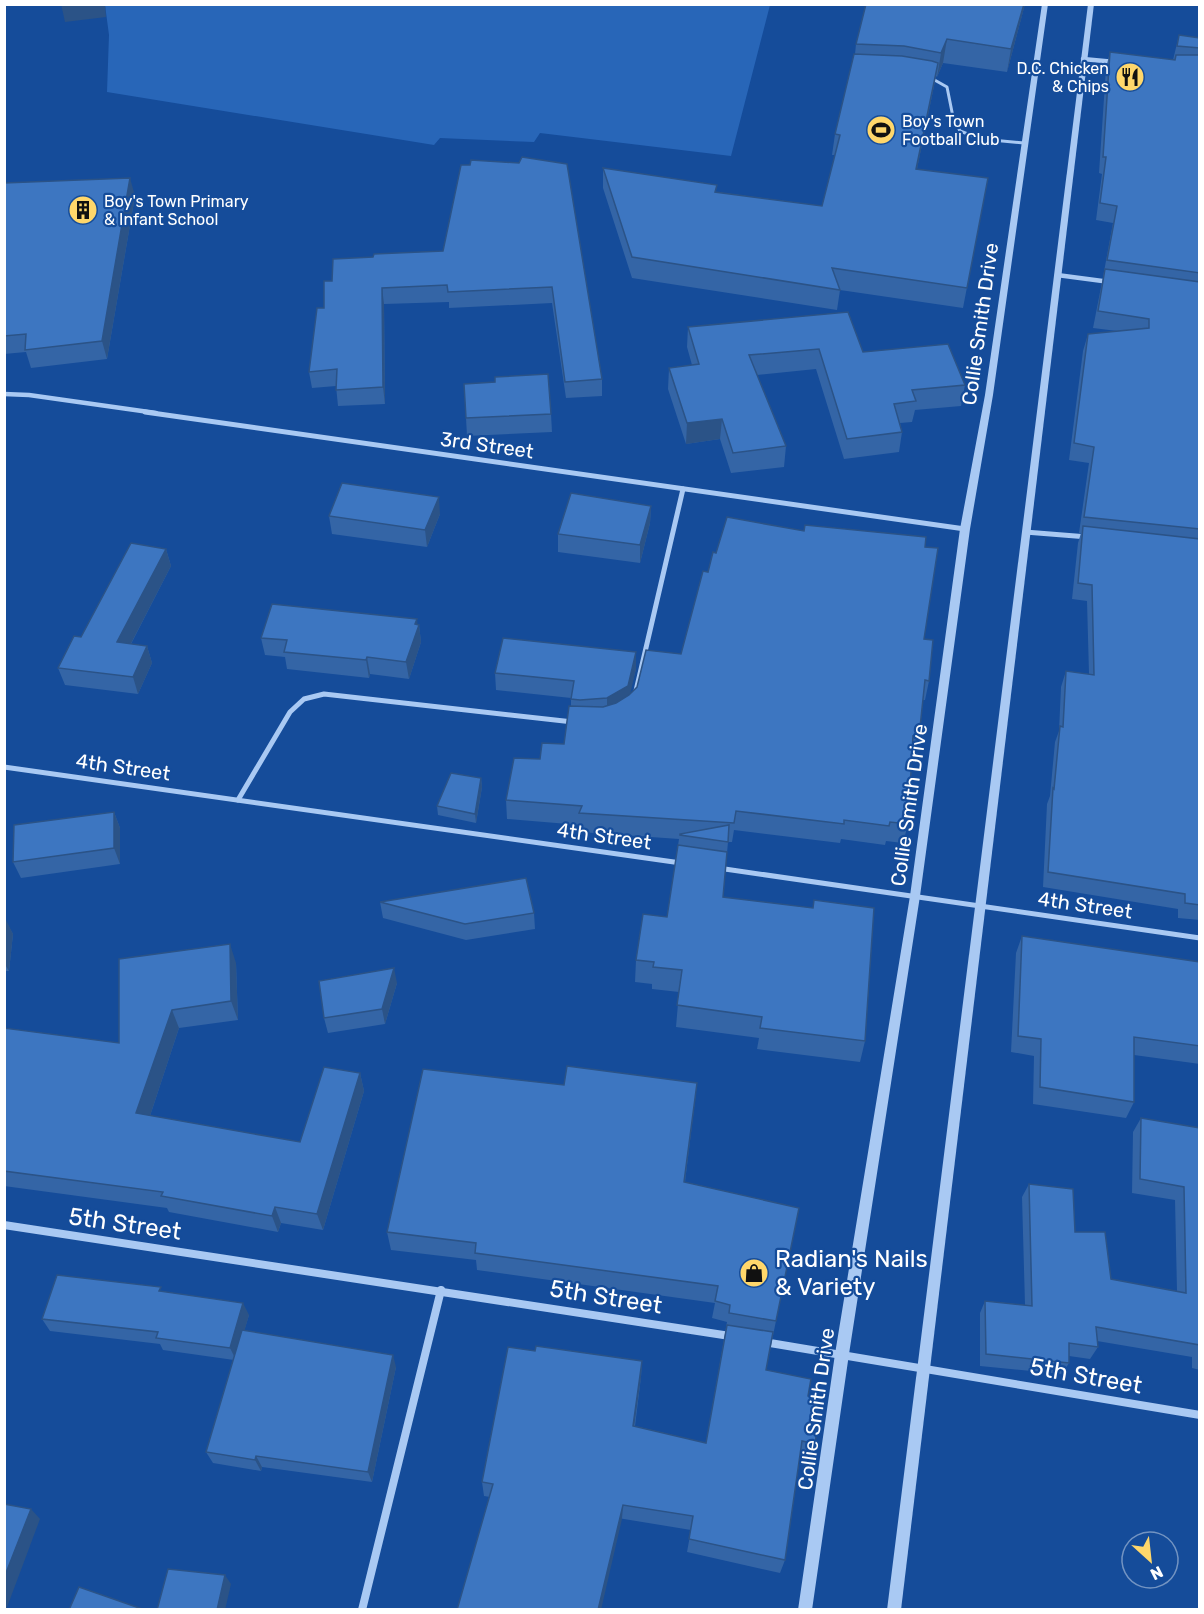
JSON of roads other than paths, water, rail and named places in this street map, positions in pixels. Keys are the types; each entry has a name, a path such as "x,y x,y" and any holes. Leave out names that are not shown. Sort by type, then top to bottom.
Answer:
{"street":[{"name":"Collie Smith Drive","path":"805,1610 842,1354 915,897 965,529 989,395 1045,4"},
{"path":"894,1610 1091,4"},
{"path":"1083,59 1118,62"},
{"path":"1057,275 1112,282"},
{"name":"3rd Street","path":"4,394 29,395 965,529"},
{"path":"632,706 683,489"},
{"path":"1025,532 1093,538"},
{"path":"238,800 290,711 304,699 324,694 580,722"},
{"name":"4th Street","path":"4,767 690,864"},
{"name":"4th Street","path":"713,868 1200,938"},
{"name":"5th Street","path":"4,1225 441,1290 736,1337"},
{"path":"362,1610 441,1290"},
{"name":"5th Street","path":"760,1341 1200,1415"}],"lane":[{"path":"922,76 941,80 950,90 954,122 960,132 970,137 1024,143"}],"place":[{"name":"D.C. Chicken & Chips","path":"1130,77"},
{"name":"Boy's Town Football Club","path":"881,130"},
{"name":"Boy's Town Primary & Infant School","path":"83,210"},
{"name":"Radian's Nails & Variety","path":"754,1273"}]}
